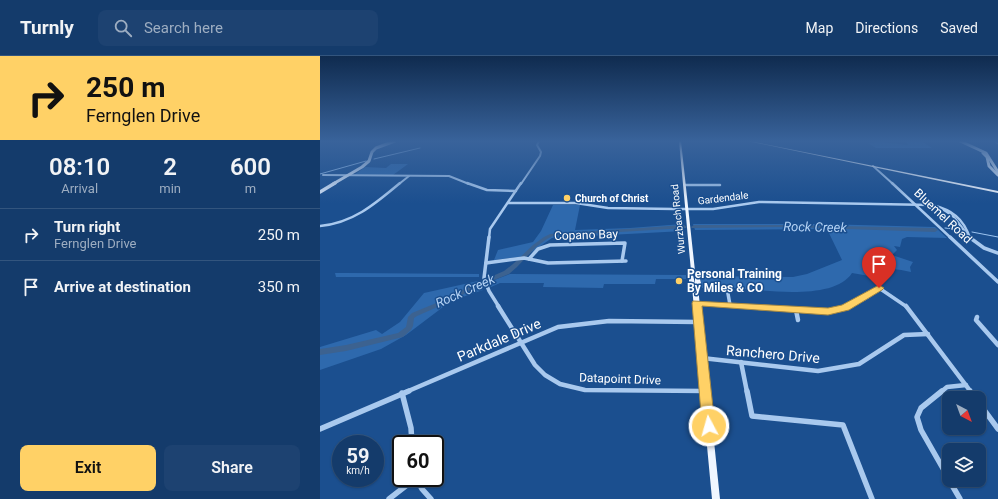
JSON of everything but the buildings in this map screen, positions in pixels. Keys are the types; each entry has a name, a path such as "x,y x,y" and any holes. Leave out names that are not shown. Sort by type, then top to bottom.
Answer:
{"main road":[{"name":"Wurzbach Road","path":"682,162 693,271 691,279 692,284 695,287 716,499"},
{"path":"851,162 998,192"}],"street":[{"path":"320,192 349,176 368,162"},
{"name":"Datapoint Drive","path":"536,162 490,229 484,279 486,285 521,343 541,371 554,381 571,387 601,391 705,391"},
{"path":"988,162 989,166 998,176"},
{"path":"992,162 993,166 998,172"},
{"name":"Bluemel Road","path":"873,166 998,282"},
{"path":"880,172 891,169"},
{"path":"323,176 452,177 462,179 472,186 481,189 516,191"},
{"path":"320,226 334,226 358,217 409,176"},
{"path":"685,185 720,186"},
{"name":"Gardendale","path":"508,203 576,203 608,208 688,209 713,209 759,202 927,206 952,214 970,239 979,246 998,253"},
{"name":"Copano Bay","path":"625,243 624,261 544,263 529,259 538,249 550,244 625,243"},
{"path":"486,263 519,258 529,259"},
{"path":"696,303 823,312 842,309 879,288 881,280"},
{"path":"727,288 730,305"},
{"path":"879,288 902,301 970,391"},
{"path":"796,310 798,320"},
{"path":"977,317 976,320 998,345"},
{"name":"Parkdale Drive","path":"320,429 558,327 584,322 698,322"},
{"name":"Ranchero Drive","path":"702,358 811,371 859,364 904,335 928,334"},
{"path":"741,362 752,416 843,425 872,499"},
{"path":"942,468 921,430 917,417 921,408 947,387 966,385"},
{"path":"402,393 411,435"},
{"path":"986,413 998,429"},
{"path":"389,499 404,487"},
{"path":"421,487 431,499"},
{"path":"953,487 960,499"}],"shaded area":[{"path":"391,164 408,164 393,175 354,175 365,167 386,168"},
{"path":"553,205 580,205 575,230 683,224 684,231 552,238 526,256 494,260 498,250 533,242 541,231"},
{"path":"693,224 821,224 935,227 947,238 907,237 902,239 900,247 894,246 897,250 892,255 913,262 910,267 911,272 892,269 883,271 875,277 852,273 842,282 828,288 811,291 792,292 723,287 723,289 702,288 700,276 793,277 807,274 842,260 827,229 695,230"},
{"path":"335,273 479,274 479,277 336,277"},
{"path":"510,274 686,275 686,279 656,279 655,284 604,284 603,288 543,287 544,283 500,283 491,287 489,282"},
{"path":"478,281 483,290 451,301 406,335 381,349 320,370 320,347 376,330 382,334 400,322 424,293"}],"waterway":[{"path":"320,174 364,162"},
{"name":"Rock Creek","path":"694,227 789,226 935,230"},
{"name":"Rock Creek","path":"320,352 346,348 400,335 409,328 411,317 422,310 448,300 483,282 507,272 515,266 534,246 552,235 684,227"},
{"name":"Rock Creek","path":"945,228 955,229"},
{"name":"Rock Creek","path":"972,232 998,237"}],"place":[{"name":"Church of Christ","path":"567,198"},
{"name":"Personal Training By Miles & CO","path":"679,281"}],"route":[{"path":"709,426 696,303 828,312 845,308 875,292 879,288"}]}
